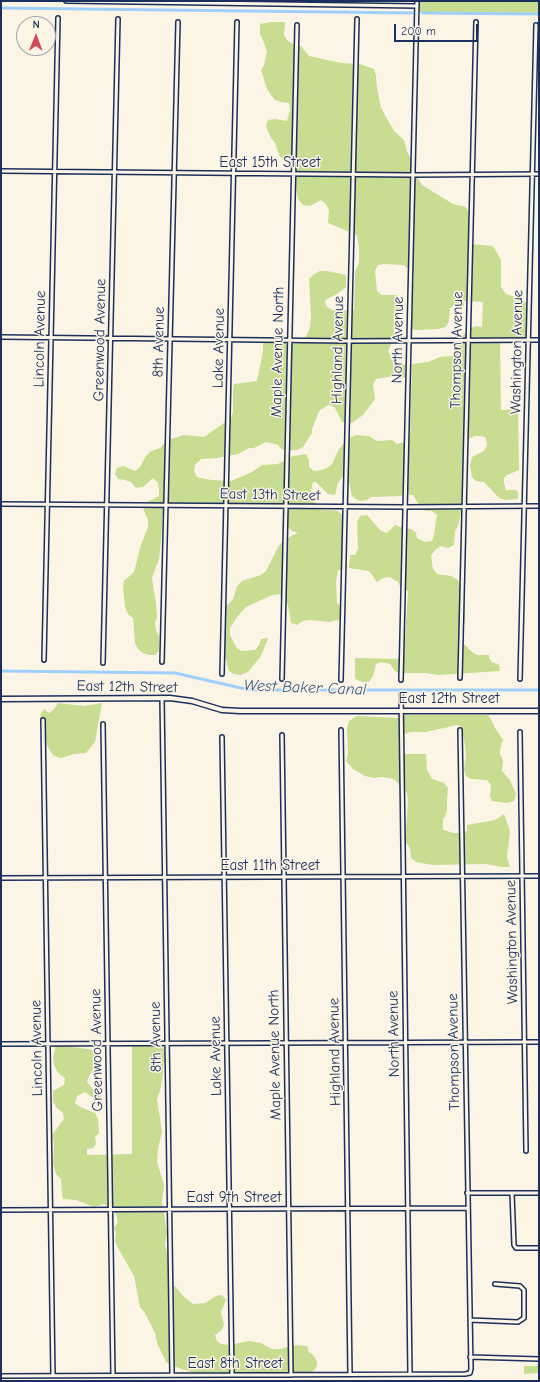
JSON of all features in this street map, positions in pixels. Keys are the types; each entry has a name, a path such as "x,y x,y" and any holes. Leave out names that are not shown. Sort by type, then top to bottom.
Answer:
{"street":[{"path":"66,1 357,3 417,6"},
{"name":"North Avenue","path":"401,680 417,1"},
{"name":"Lincoln Avenue","path":"44,660 58,18"},
{"name":"Greenwood Avenue","path":"103,663 118,19"},
{"name":"Highland Avenue","path":"341,680 357,19"},
{"name":"8th Avenue","path":"162,662 178,22"},
{"name":"Lake Avenue","path":"222,674 238,22"},
{"name":"Thompson Avenue","path":"460,678 476,22"},
{"name":"Maple Avenue North","path":"282,679 297,25"},
{"name":"Washington Avenue","path":"520,679 536,25"},
{"name":"East 15th Street","path":"1,171 353,175 539,174"},
{"path":"1,338 349,341 539,340"},
{"name":"East 13th Street","path":"1,504 405,507 539,506"},
{"name":"North Avenue","path":"401,694 400,711 410,1374"},
{"name":"8th Avenue","path":"162,698 172,1375"},
{"name":"East 12th Street","path":"1,699 162,698 184,700 228,711 539,711"},
{"name":"Lincoln Avenue","path":"43,720 53,1376"},
{"name":"Greenwood Avenue","path":"103,724 113,1375"},
{"name":"Highland Avenue","path":"341,730 350,1374"},
{"name":"Thompson Avenue","path":"460,730 470,1373"},
{"name":"Washington Avenue","path":"520,732 526,1151"},
{"name":"Maple Avenue North","path":"282,735 291,1375"},
{"name":"Lake Avenue","path":"222,737 232,1375"},
{"name":"East 11th Street","path":"1,878 539,876"},
{"path":"1,1044 539,1042"},
{"path":"467,1193 539,1193"},
{"path":"512,1193 514,1245 516,1248 539,1248"},
{"name":"East 9th Street","path":"1,1210 468,1208"},
{"path":"470,1320 518,1322 524,1318 524,1290 520,1286 495,1284"},
{"path":"470,1357 539,1359"},
{"name":"East 8th Street","path":"1,1376 470,1373"}],"green space":[{"path":"418,1 539,1 539,13 418,12"},
{"path":"285,22 284,35 287,40 294,45 301,46 309,56 341,63 360,64 374,69 381,108 394,131 404,140 415,173 422,185 453,204 466,207 467,210 471,212 471,244 493,246 501,260 501,287 506,294 521,299 528,304 528,342 500,340 501,410 518,409 519,470 507,475 504,478 504,483 506,490 515,490 518,492 518,499 506,500 499,498 484,482 476,481 472,477 470,466 472,457 484,451 487,445 486,438 482,436 475,436 468,439 465,444 463,503 458,526 455,531 454,545 448,548 441,546 435,550 431,556 433,569 437,574 451,576 458,580 460,588 459,603 465,605 465,620 462,633 462,642 477,655 489,655 489,658 493,663 499,664 500,671 439,675 425,673 398,673 390,664 382,662 376,664 373,676 369,682 362,682 355,679 355,658 404,659 408,591 400,586 398,582 389,577 383,578 377,582 369,571 349,568 350,555 355,555 358,549 357,522 360,516 367,515 381,531 387,533 395,525 411,529 416,533 417,538 425,542 432,541 437,515 432,511 425,511 423,505 419,505 413,495 409,495 409,493 400,496 371,497 367,500 360,501 352,496 348,478 345,476 342,477 338,483 335,495 328,494 316,482 313,482 311,491 314,497 315,509 338,511 343,516 342,536 344,548 342,570 338,570 336,582 337,603 341,607 339,621 336,620 330,622 309,620 303,621 297,625 291,623 288,605 279,594 270,596 246,607 230,628 230,635 236,647 241,651 255,650 261,639 268,638 261,656 248,672 241,675 234,674 229,671 224,652 224,606 229,604 233,599 237,586 242,581 261,575 266,571 282,542 298,533 292,531 287,526 285,508 280,506 166,506 162,518 159,559 152,578 156,603 157,617 155,623 159,636 159,650 156,655 149,655 138,649 135,643 133,618 128,614 125,607 123,587 124,581 134,572 141,545 148,527 148,520 143,508 147,502 159,496 159,490 158,483 153,478 143,487 136,488 131,482 118,479 115,474 117,468 123,466 135,471 140,467 146,456 151,451 160,448 168,440 184,435 204,437 231,418 233,412 234,384 257,381 263,351 263,341 281,341 296,344 306,337 310,328 311,316 309,279 314,274 320,271 327,271 346,275 346,287 337,294 325,300 326,306 332,310 339,311 354,310 355,272 359,262 357,235 328,223 329,210 326,204 321,200 310,206 303,205 298,199 292,165 284,162 279,155 275,143 266,126 268,120 275,119 287,121 290,110 289,103 275,100 267,89 261,70 264,65 267,52 260,34 260,24","holes":["378,265 403,265 414,274 412,303 409,315 410,328 416,330 446,327 449,321 450,308 456,305 464,306 464,301 483,302 482,327 473,327 465,333 458,342 452,356 440,357 428,362 412,364 410,436 405,442 397,444 392,440 377,441 369,436 356,435 349,438 339,449 332,464 321,470 314,471 309,467 309,460 306,454 293,456 278,464 262,465 252,472 231,481 211,480 197,477 194,471 195,465 201,459 238,454 266,442 278,445 286,451 297,450 303,447 312,433 312,429 320,410 328,405 332,406 335,408 342,422 352,423 363,415 375,399 373,385 376,379 394,376 406,378 406,365 393,361 388,351 394,338 394,318 401,306 401,299 396,295 382,295 377,291 375,271"]},
{"path":"58,703 84,706 102,703 95,742 86,753 74,754 61,758 54,756 50,751 47,745 43,718 40,718 44,709 49,713"},
{"path":"405,715 488,715 503,740 500,749 500,754 503,760 502,771 510,780 516,794 514,801 507,803 492,801 490,796 491,785 487,780 471,779 466,776 464,770 466,757 465,745 461,726 455,725 425,732 410,732 403,735 398,742 404,754 426,754 427,770 432,779 444,783 448,788 447,811 443,819 443,830 454,833 462,833 467,831 467,825 495,820 504,814 510,831 507,858 510,867 485,864 432,865 416,862 411,858 410,848 405,841 408,802 407,793 395,780 390,778 374,778 365,776 353,769 346,761 348,753 347,729 349,721 357,716 398,718 404,717"},
{"path":"56,1045 96,1050 97,1063 87,1082 100,1094 101,1098 96,1100 85,1092 77,1096 75,1103 80,1107 95,1113 98,1119 99,1133 95,1137 96,1144 93,1148 87,1149 87,1155 132,1154 132,1045 162,1046 165,1053 163,1074 157,1099 162,1132 157,1162 164,1185 162,1202 167,1232 165,1245 173,1271 174,1285 183,1296 193,1304 205,1303 216,1296 222,1295 226,1300 221,1312 224,1324 222,1330 215,1335 217,1341 221,1344 229,1345 249,1341 261,1343 272,1349 280,1349 296,1345 307,1346 309,1352 317,1361 317,1366 314,1371 301,1374 194,1373 166,1362 157,1343 155,1333 145,1313 140,1307 134,1276 115,1241 116,1232 114,1229 118,1222 116,1214 104,1204 94,1207 76,1200 63,1199 61,1179 56,1174 53,1164 54,1144 52,1135 64,1119 63,1113 53,1102 53,1091 64,1085 65,1078 58,1073 54,1065 53,1057"},
{"path":"524,1366 539,1366 539,1373 524,1374"}],"waterway":[{"path":"1,8 412,13"},
{"path":"422,13 539,14"},
{"name":"West Baker Canal","path":"1,671 175,673 255,690 539,690"}]}
